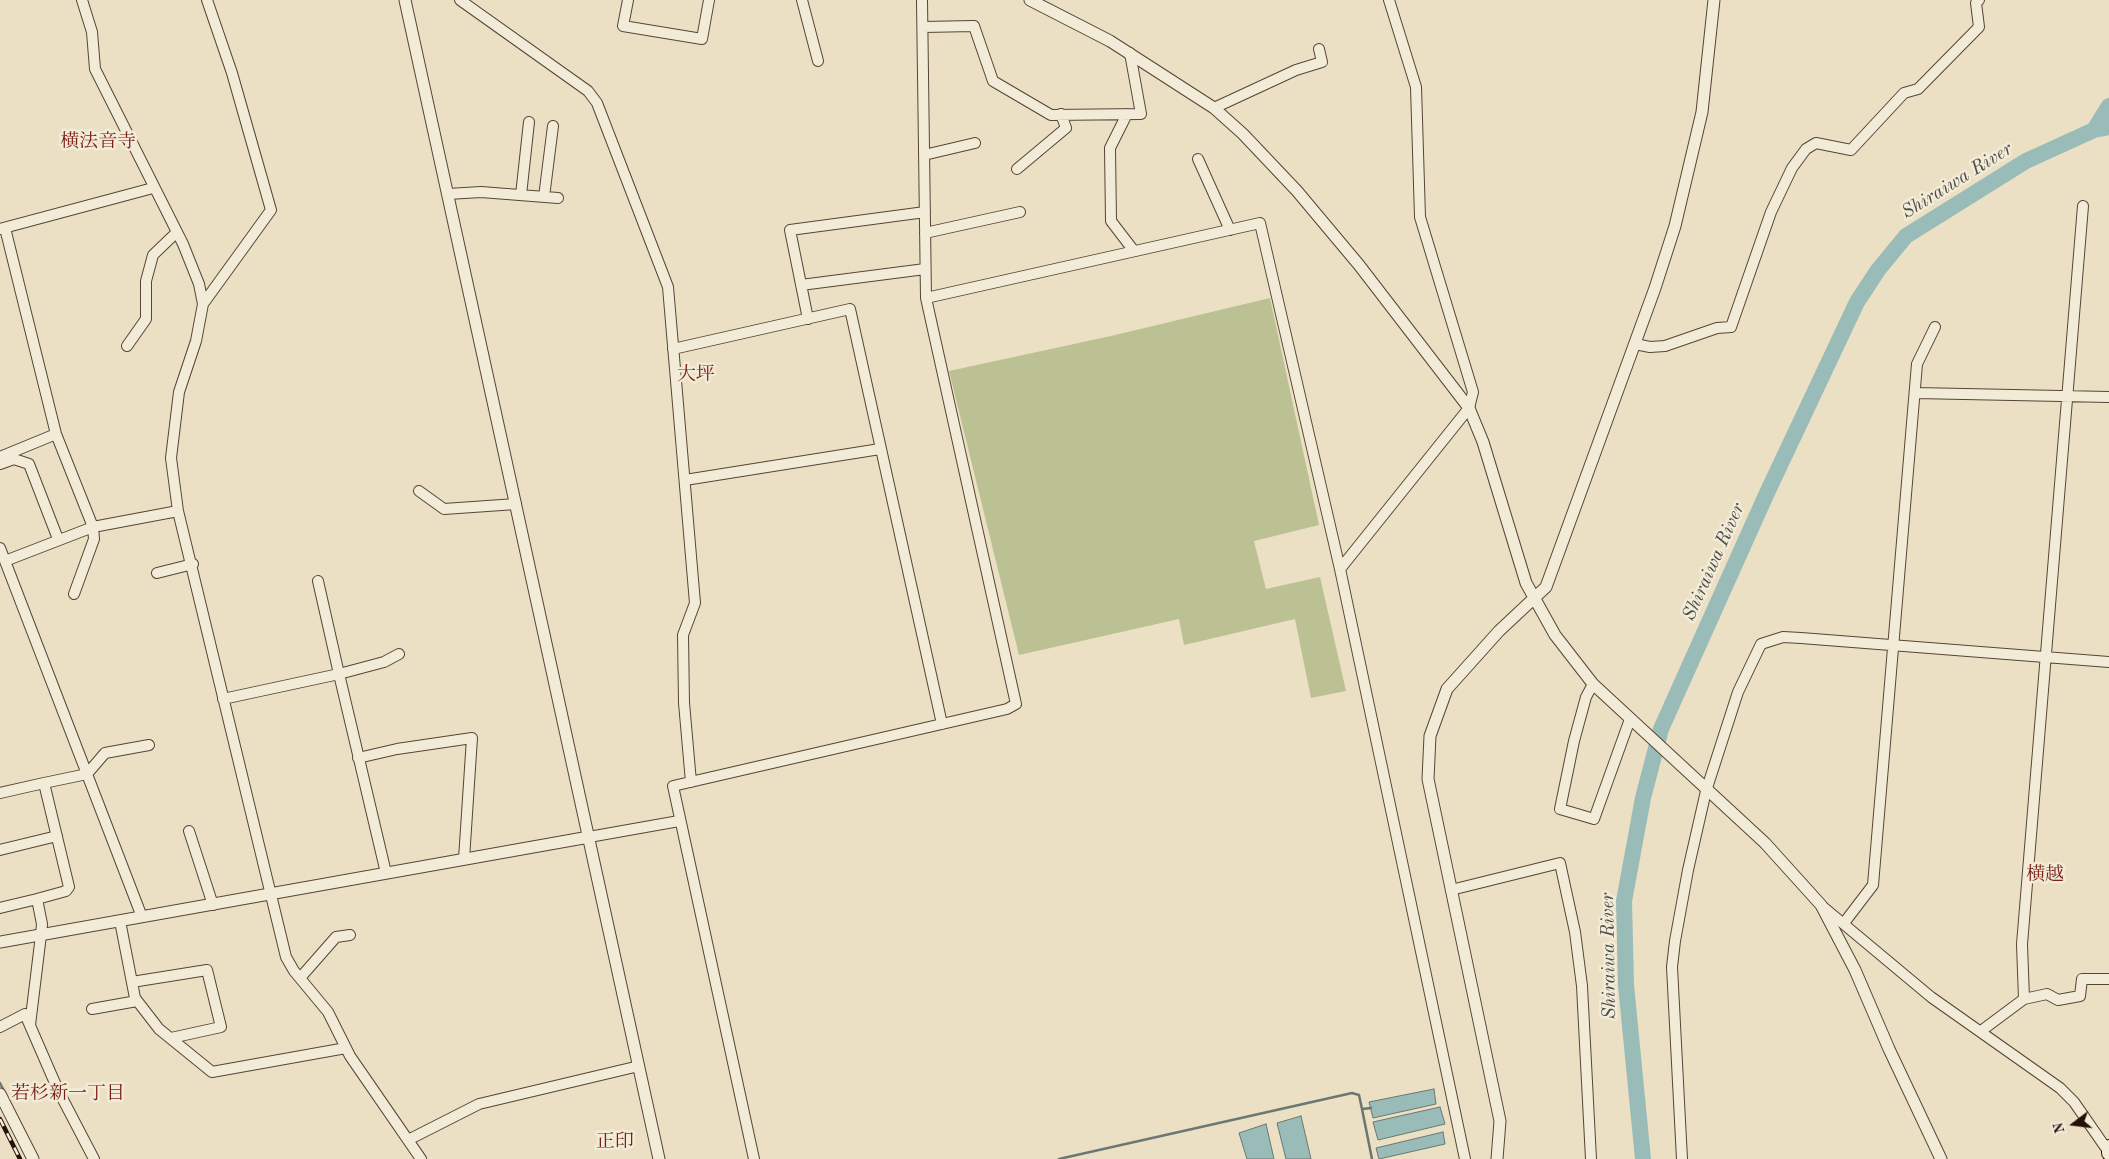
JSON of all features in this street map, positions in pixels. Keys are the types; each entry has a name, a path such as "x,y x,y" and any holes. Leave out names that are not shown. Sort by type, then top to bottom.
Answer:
{"street":[{"path":"82,0 92,32 95,69 193,266 203,304"},
{"path":"207,0 232,73 271,210 203,304 196,341 179,392 171,458 178,511 193,564 223,699 286,957 300,978 328,1012 346,1048 421,1159"},
{"path":"406,0 659,1159"},
{"path":"460,0 588,91 597,103 668,287 695,603 682,635 684,703 691,782"},
{"path":"628,0 622,26 702,39 709,0"},
{"path":"802,0 818,61"},
{"path":"754,1159 679,821 673,786 1007,709 1016,704 926,298 922,0"},
{"path":"1030,0 1130,53 1214,108 1243,134 1297,190 1359,265 1469,408 1483,442 1526,583 1555,635 1593,684 1765,843 1821,905 1930,997 2060,1088 2074,1102 2109,1150"},
{"path":"1340,569 1469,408 1473,392 1420,218 1416,87 1389,0"},
{"path":"1497,1159 1500,1121 1428,779 1430,736 1448,689 1499,631 1546,587 1666,257 1686,190 1702,112 1714,0"},
{"path":"1635,344 1650,347 1665,346 1717,328 1731,327 1775,203 1792,168 1806,149 1816,143 1851,150 1904,93 1918,89 1979,27 1976,3 1979,0"},
{"path":"923,27 974,26 993,81 1051,115 1141,114 1130,53"},
{"path":"1214,108 1296,70 1322,62 1319,49"},
{"path":"1017,169 1066,128 1061,114"},
{"path":"1127,114 1110,148 1111,221 1134,251"},
{"path":"521,195 529,122"},
{"path":"544,197 552,126"},
{"path":"924,154 975,143"},
{"path":"1198,159 1230,230"},
{"path":"74,594 94,539 92,527 56,434 2,228 153,188"},
{"path":"448,194 481,192 558,198"},
{"path":"2024,999 2022,944 2083,206"},
{"path":"808,319 790,230 925,212"},
{"path":"925,233 1020,212"},
{"path":"926,298 1260,223 1340,569 1465,1159"},
{"path":"127,346 146,319 146,281 153,255 177,232"},
{"path":"801,286 926,269"},
{"path":"674,349 850,309 942,724"},
{"path":"1844,923 1873,885 1895,644 1917,364 1935,327"},
{"path":"1916,393 2109,397"},
{"path":"0,457 56,434"},
{"path":"685,480 880,449"},
{"path":"0,464 14,459 29,464 58,539"},
{"path":"419,491 444,509 516,504"},
{"path":"5,562 58,539 92,527 178,511"},
{"path":"0,548 142,918"},
{"path":"157,573 193,564"},
{"path":"318,581 338,674 386,874"},
{"path":"1682,1159 1672,967 1688,870 1706,790 1738,692 1761,644 1783,637 1895,644 2109,662"},
{"path":"223,699 338,674 384,662 399,654"},
{"path":"1593,684 1586,697 1574,741 1560,809 1594,820 1630,719"},
{"path":"358,758 397,749 472,738 464,859"},
{"path":"0,793 87,774 105,754 149,745"},
{"path":"0,908 66,891 69,887 44,783"},
{"path":"0,942 679,821"},
{"path":"189,831 213,905"},
{"path":"0,850 57,836"},
{"path":"1451,890 1560,863 1575,932 1582,986 1591,1159"},
{"path":"30,1026 42,935 42,924 37,899"},
{"path":"1821,905 1855,970 1889,1049 1941,1159"},
{"path":"120,921 137,1001 159,1029 212,1072 346,1048"},
{"path":"300,978 336,937 350,935"},
{"path":"132,982 207,970 221,1027 171,1038"},
{"path":"1981,1031 2024,999 2048,994 2058,1000 2080,996 2082,979 2109,979"},
{"path":"92,1009 137,1001"},
{"path":"0,1027 25,1014 58,1090 94,1159"},
{"path":"408,1140 479,1104 639,1066"},
{"path":"0,1094 33,1159"}],"green space":[{"path":"1270,298 1319,525 1254,541 1266,589 1320,577 1346,691 1311,698 1295,619 1184,645 1179,619 1019,655 949,371 1111,336"}],"water":[{"path":"1434,1089 1436,1104 1373,1118 1369,1102"},
{"path":"1440,1107 1445,1124 1378,1140 1373,1122"},
{"path":"1301,1116 1311,1159 1286,1159 1277,1123"},
{"path":"1266,1124 1274,1159 1247,1159 1239,1133"},
{"path":"1443,1132 1445,1144 1379,1159 1376,1148"}],"waterway":[{"path":"2094,130 2109,106"},
{"name":"Shiraiwa River","path":"1643,1159 1626,985 1624,901 1643,798 1661,729 1766,495 1857,302 1878,270 1906,236 2026,161 2094,130 2109,127"},
{"path":"0,1083 5,1093"},
{"path":"1059,1159 1352,1093 1359,1095 1362,1109"},
{"path":"1371,1108 1362,1109 1372,1159"}],"railway":[{"path":"0,1119 20,1159"}],"district":[{"name":"横法音寺","path":"98,142"},
{"name":"大坪","path":"696,375"},
{"name":"横越","path":"2045,875"},
{"name":"若杉新一丁目","path":"68,1094"},
{"name":"正印","path":"615,1142"}]}
